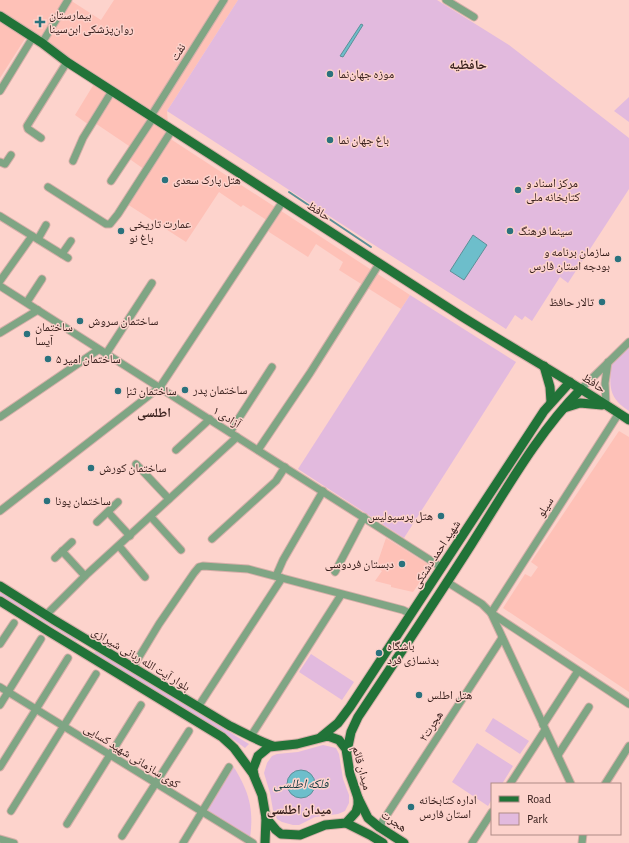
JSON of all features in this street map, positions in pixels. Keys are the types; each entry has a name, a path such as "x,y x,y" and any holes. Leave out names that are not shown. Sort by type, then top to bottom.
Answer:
{"main road":[{"name":"حافظ","path":"0,16 42,43 67,62 380,264 526,357 544,366 629,420"},
{"path":"544,366 550,387 551,402"},
{"name":"شهید احمد دشتکی","path":"321,737 338,723 350,707 544,411 570,382"},
{"name":"شهید احمد دشتکی","path":"347,751 351,732 358,718 528,456 562,408 580,389"},
{"path":"562,408 580,403 606,405"},
{"name":"بلوار آیت الله ربانی شیرازی","path":"0,586 230,726 257,740 273,746"},
{"name":"بلوار آیت الله ربانی شیرازی","path":"0,600 83,653 222,737 234,748 254,776"},
{"path":"83,653 91,642"},
{"name":"میدان قائم","path":"273,746 297,744 328,736 339,740 343,744 347,751 350,774 358,798 356,812 346,823"},
{"path":"265,843 266,818 262,795 254,776 253,769 258,756 269,747 273,746"},
{"name":"هجرت","path":"358,798 368,818 378,827 404,843"},
{"path":"266,818 281,834 300,835"},
{"path":"287,843 300,835 325,825 346,823"},
{"name":"هجرت","path":"346,823 383,843"}],"street":[{"path":"42,43 68,0"},
{"name":"نفت","path":"111,181 224,0"},
{"path":"446,0 474,17"},
{"path":"0,91 33,38"},
{"path":"41,138 28,129 27,126 67,62"},
{"path":"73,161 83,138 112,91"},
{"path":"48,187 106,224 110,224 172,130"},
{"path":"0,162 5,164 11,155"},
{"path":"0,511 160,387 283,201"},
{"path":"0,216 65,256 71,241"},
{"path":"0,282 46,225"},
{"path":"258,450 302,386 380,264"},
{"path":"27,302 42,279"},
{"path":"106,354 152,283"},
{"name":"آزادی ۱","path":"0,286 27,302 98,350 160,387 441,567"},
{"path":"0,333 38,310"},
{"path":"580,389 629,342"},
{"path":"0,417 98,350"},
{"path":"606,405 605,383 608,362"},
{"path":"230,432 272,366"},
{"name":"سیلو","path":"490,613 619,413"},
{"path":"176,450 210,419"},
{"path":"46,614 85,576 237,437"},
{"path":"136,464 170,499"},
{"path":"212,539 276,481 285,467"},
{"path":"198,707 279,577 282,560 323,491"},
{"path":"97,522 118,502"},
{"path":"108,512 130,536"},
{"path":"151,516 181,550"},
{"path":"335,572 364,517"},
{"path":"55,558 72,542"},
{"path":"119,546 145,577"},
{"path":"62,551 85,576"},
{"path":"133,667 159,624 199,567 203,566 248,569 403,610 411,614"},
{"path":"447,582 482,604 490,613 629,704"},
{"path":"251,736 342,595"},
{"path":"490,613 571,783"},
{"path":"0,644 14,623"},
{"name":"هجرت۲","path":"378,827 502,638"},
{"path":"0,705 41,639"},
{"path":"0,767 68,658"},
{"path":"511,783 578,671"},
{"path":"11,811 96,674"},
{"name":"کوی سازمانی شهید کسایی","path":"0,687 253,843"},
{"path":"66,824 141,705"},
{"path":"558,755 589,707"},
{"path":"122,836 188,731"},
{"path":"606,783 629,746"},
{"path":"182,843 229,767"},
{"path":"472,843 491,814"},
{"path":"0,839 14,843"}],"shaded area":[{"path":"0,0 70,0 101,20 114,0 238,0 167,111 169,138 410,295 401,309 339,270 343,262 316,244 308,257 269,232 265,219 243,205 241,207 219,192 186,242 127,204 148,172 131,160 129,146 92,121 89,125 75,115 97,79 28,34 0,78"},
{"path":"619,431 629,437 629,692 503,608 525,574 531,577 538,567 531,562"},
{"name":"دبستان فردوسی","path":"386,538 431,566 413,592 391,587 391,585 375,581 382,571 376,567"}],"green space":[{"path":"238,0 437,0 509,45 629,138 629,189 568,283 560,277 532,321 525,316 522,320 515,315 506,329 167,111"},
{"path":"629,97 629,122 614,111"},
{"path":"410,295 516,362 404,538 298,469"},
{"path":"629,347 629,411 617,401 614,396 610,378 612,363"},
{"path":"0,591 79,640 76,641 0,595"},
{"path":"96,651 249,744 245,748 223,732 94,653"},
{"path":"311,654 354,682 342,700 299,672"},
{"path":"493,718 529,741 520,754 485,731"},
{"path":"477,743 513,766 503,783 491,783 491,801 488,806 452,782"},
{"path":"323,745 336,748 339,754 343,779 349,795 349,803 345,811 338,814 315,817 299,825 282,822 277,819 273,810 264,773 267,763 272,756 277,754 298,752"},
{"path":"233,766 243,784 249,800 251,809 250,838 206,811"}],"water":[{"path":"361,24 363,25 343,57 340,56"},
{"path":"473,235 487,245 464,280 450,271"},
{"name":"فلکه اطلسی","path":"301,770 311,774 315,784 311,794 301,798 291,794 287,784 291,774"}],"waterway":[{"path":"289,192 371,247"}],"place":[{"name":"بیمارستان روان‌پزشکی ابن‌سینا","path":"40,22"},
{"name":"موزه جهان‌نما","path":"330,74"},
{"name":"باغ جهان نما","path":"330,140"},
{"name":"هتل پارک سعدی","path":"165,180"},
{"name":"مرکز اسناد و کتابخانه ملی","path":"518,190"},
{"name":"عمارت تاریخی باغ نو","path":"121,231"},
{"name":"سینما فرهنگ","path":"510,231"},
{"name":"سازمان برنامه و بودجه استان فارس","path":"618,259"},
{"name":"تالار حافظ","path":"602,302"},
{"name":"ساختمان سروش","path":"80,321"},
{"name":"ساختمان آیسا","path":"27,334"},
{"name":"ساختمان امیر ۵","path":"48,359"},
{"name":"ساختمان پدر","path":"185,390"},
{"name":"ساختمان ثنإ","path":"118,391"},
{"name":"ساختمان کورش","path":"91,468"},
{"name":"ساختمان پونا","path":"47,501"},
{"name":"هتل پرسپولیس","path":"441,516"},
{"name":"دبستان فردوسی","path":"402,564"},
{"name":"باشگاه بدنسازی فرد","path":"379,653"},
{"name":"هتل اطلس","path":"419,695"},
{"name":"اداره کتابخانه استان فارس","path":"411,807"}],"district":[{"name":"حافظیه","path":"468,65"},
{"name":"اطلسی","path":"154,413"},
{"name":"میدان اطلسی","path":"299,810"}]}
